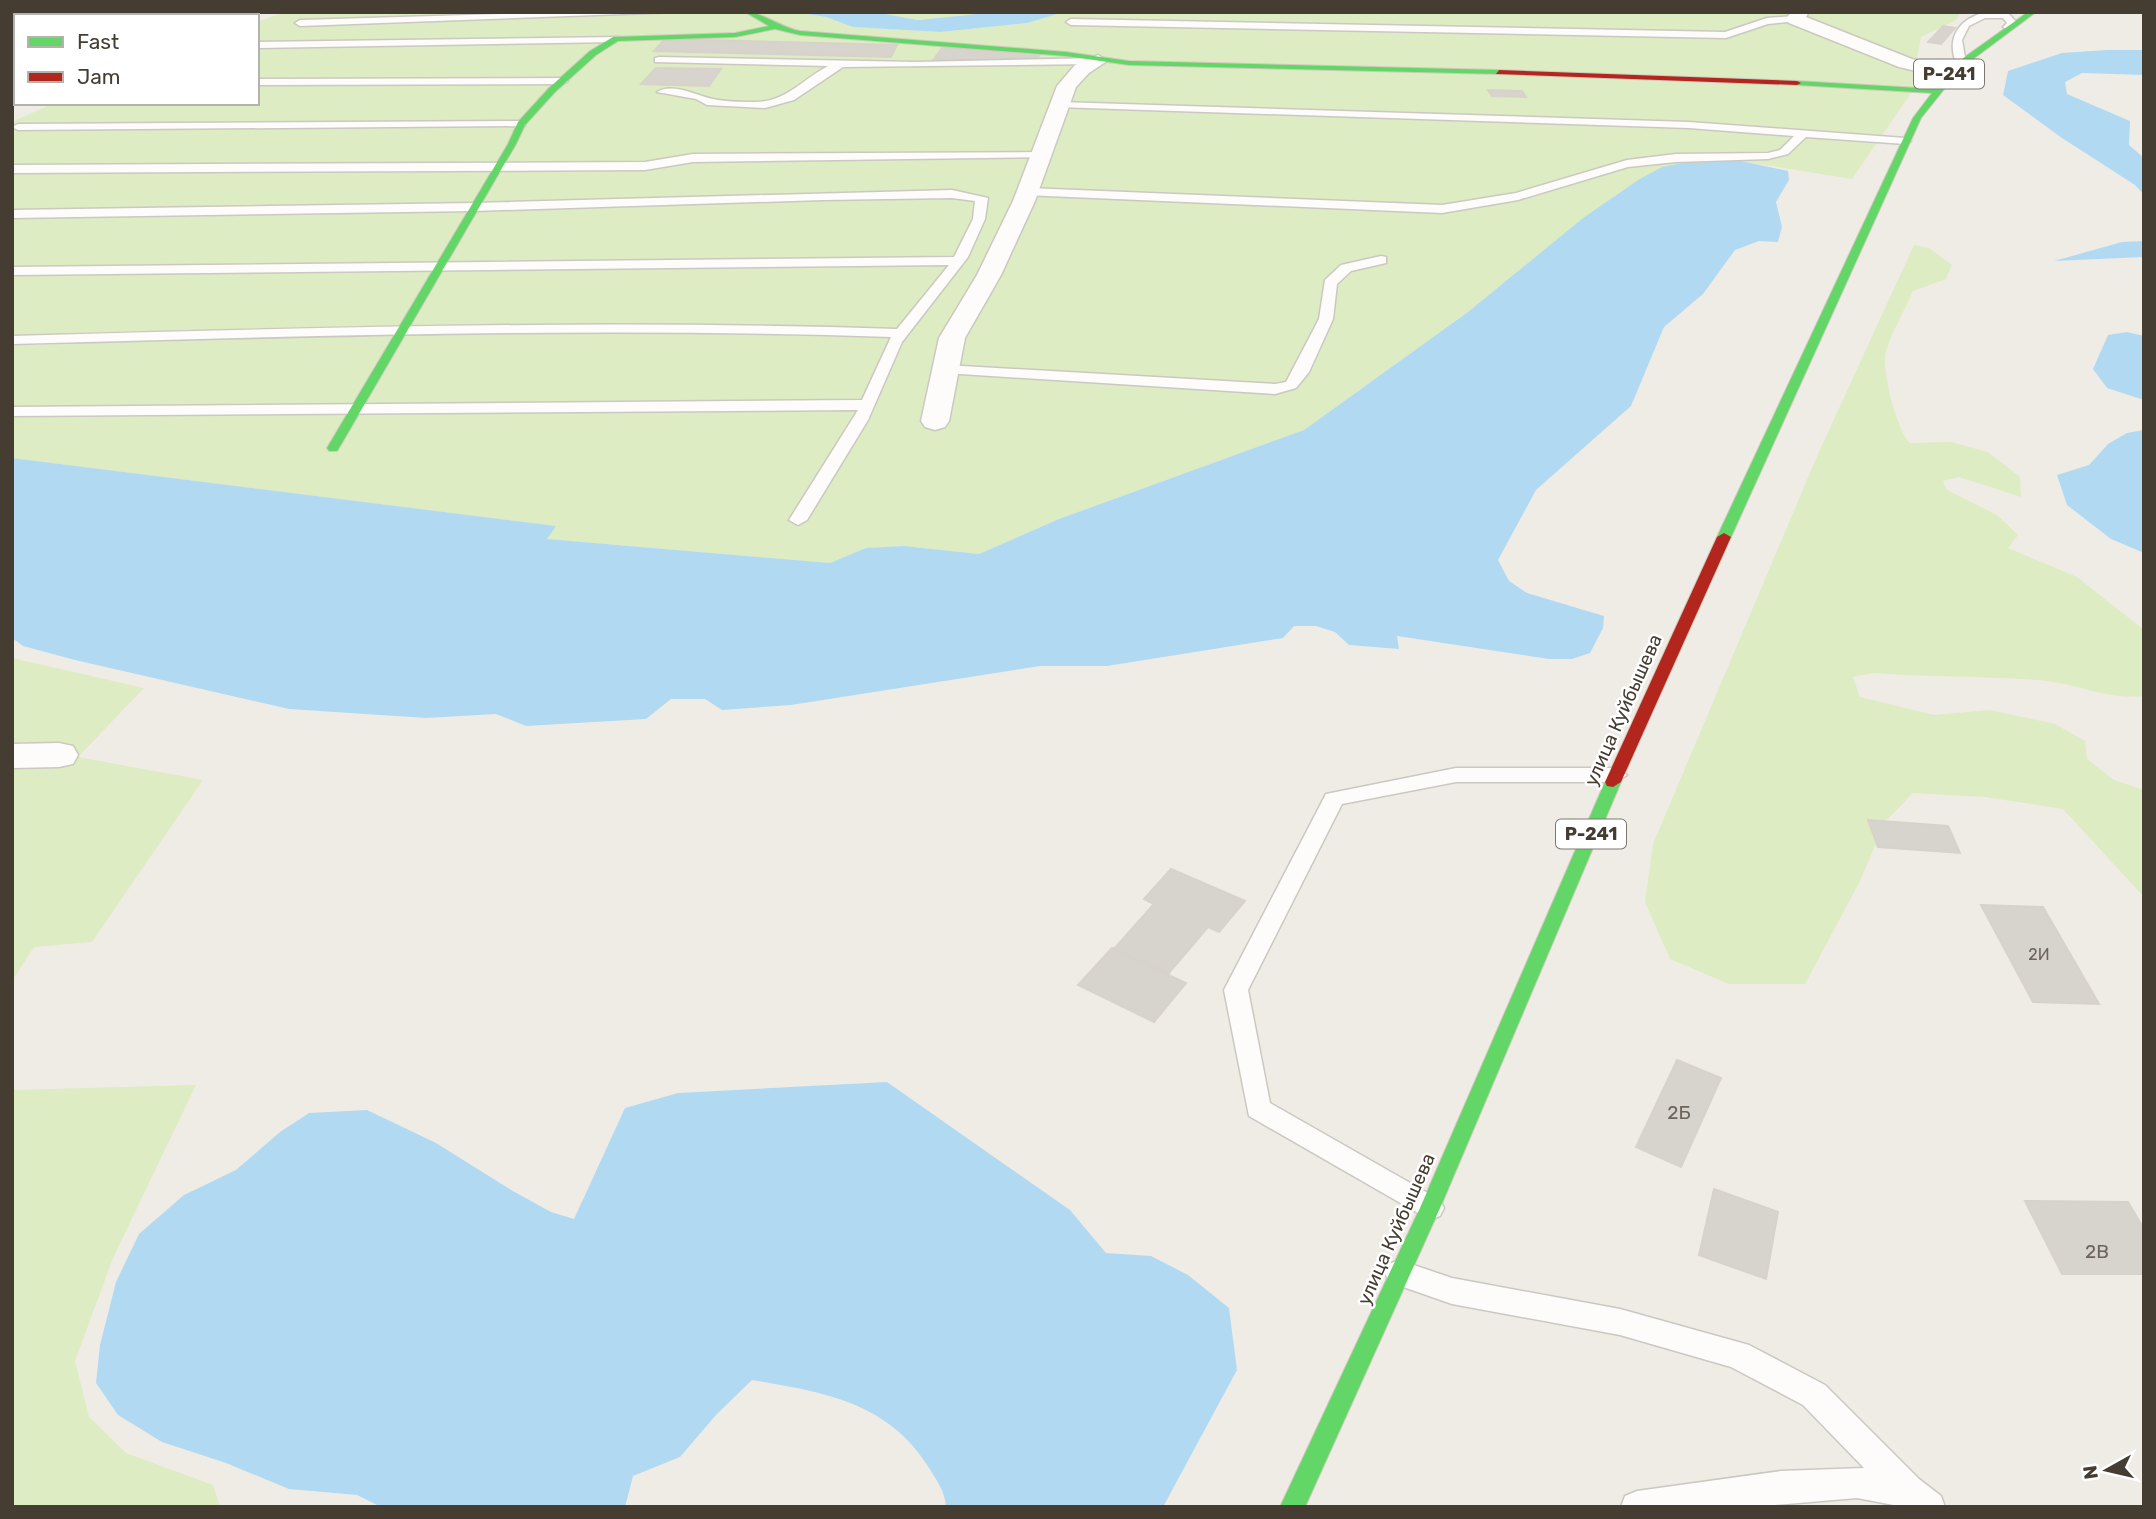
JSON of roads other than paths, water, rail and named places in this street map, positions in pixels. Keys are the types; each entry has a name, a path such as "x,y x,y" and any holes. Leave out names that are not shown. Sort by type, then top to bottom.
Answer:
{"main road":[{"path":"748,12 776,27 800,33 1066,54 1098,61 1714,78 1934,91"},
{"name":"Р-241","path":"1905,141 1934,91 1955,68 2008,27 2033,12"},
{"path":"333,448 521,124 563,81 603,46 616,39 735,35 776,27"},
{"name":"улица Куйбышева","path":"1292,1507 1430,1208 1616,775 1905,141"}],"street":[{"path":"1798,15 1882,55 1955,68"},
{"path":"935,421 951,338 989,275 1028,192 1068,86 1082,69 1098,61"},
{"path":"12,756 59,755"}],"lane":[{"path":"300,23 672,12"},
{"path":"1752,12 1798,15"},
{"path":"1955,68 1956,38 1973,18 1984,14 2006,16 2012,23 2008,27"},
{"path":"1071,22 1726,35 1767,21 1798,15"},
{"path":"259,45 616,39"},
{"path":"659,60 840,65 1098,61"},
{"path":"662,92 699,96 707,102 774,102 791,96 824,71 840,65"},
{"path":"259,82 563,81"},
{"path":"1060,105 1599,121 1804,132 1905,141"},
{"path":"18,127 521,124"},
{"path":"1028,192 1442,209 1518,196 1627,164 1676,158 1768,156 1784,152 1804,132"},
{"path":"12,169 645,166 693,158 1041,155"},
{"path":"12,214 474,207 952,194 982,198 973,236 928,303 902,333 883,364 868,405 798,520"},
{"path":"945,369 1275,389 1291,385 1301,372 1326,319 1330,283 1346,268 1381,260"},
{"path":"12,271 442,264 957,261"},
{"path":"12,340 253,333 401,334 751,328 902,333"},
{"path":"13,412 868,405"},
{"path":"1430,1208 1258,1109 1236,990 1334,799 1457,775 1616,775"},
{"path":"1399,1273 1452,1291 1620,1322 1738,1355 1814,1395 1919,1498"},
{"path":"1637,1507 1781,1487 1857,1482 1919,1498"}],"water":[{"path":"795,12 875,12 918,20 997,12 1064,12 1027,23 940,32 853,27 826,17"},
{"path":"2144,50 2144,75 2082,73 2065,82 2067,94 2130,121 2129,145 2144,158 2144,195 2135,185 2062,138 2003,95 2008,71 2062,53"},
{"path":"1741,161 1788,171 1789,180 1776,202 1782,227 1778,242 1759,241 1735,250 1703,294 1664,327 1631,406 1536,490 1498,560 1509,581 1527,593 1604,616 1603,628 1590,653 1572,659 1549,659 1397,636 1399,649 1349,645 1335,632 1316,626 1294,626 1283,638 1107,666 1040,666 791,705 722,710 705,699 671,699 646,719 526,726 496,714 426,718 289,709 75,660 23,646 12,638 12,458 556,526 547,539 830,563 866,548 904,546 979,554 1059,519 1304,430 1468,312 1583,218 1638,180 1662,167 1683,163"},
{"path":"2144,241 2144,257 2054,261 2122,242"},
{"path":"2127,332 2144,336 2144,400 2107,388 2093,369 2108,335"},
{"path":"2144,430 2144,553 2111,539 2067,505 2057,475 2089,465 2108,444 2127,433"},
{"path":"887,1082 1070,1210 1106,1253 1151,1256 1188,1275 1229,1308 1237,1370 1163,1507 946,1507 940,1486 913,1446 874,1414 829,1396 752,1380 716,1415 680,1457 633,1476 625,1507 381,1507 357,1495 289,1489 226,1463 162,1442 118,1415 96,1383 100,1345 116,1282 139,1234 184,1195 236,1170 280,1132 309,1113 367,1110 436,1143 551,1212 574,1219 625,1108 678,1093"}]}
